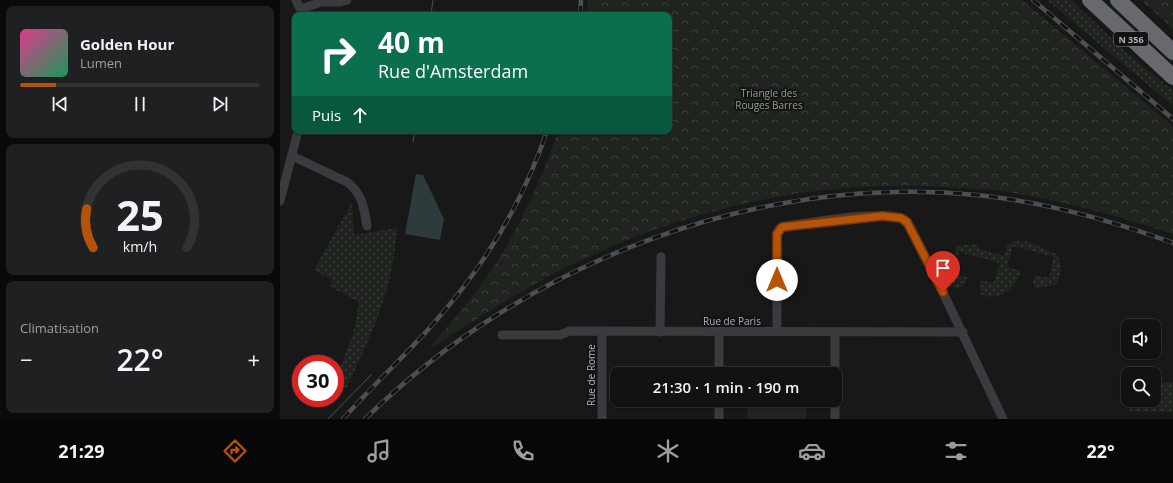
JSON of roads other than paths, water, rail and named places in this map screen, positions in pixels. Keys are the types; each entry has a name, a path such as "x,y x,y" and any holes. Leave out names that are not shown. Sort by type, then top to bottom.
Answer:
{"highway":[{"name":"N 356","path":"1090,0 1173,77"},
{"name":"N 356","path":"1118,0 1173,52"}],"street":[{"path":"296,0 302,12 321,2 340,2 347,0"},
{"path":"280,202 297,134"},
{"path":"292,156 347,182 354,188 362,202 367,226"},
{"path":"777,332 777,234 779,229 785,226 882,216 901,218 907,222 963,332 1003,419"},
{"path":"660,332 661,257"},
{"name":"Rue de Paris","path":"502,335 560,335 570,331 835,333 963,332"},
{"name":"Rue de Rome","path":"602,331 602,419"},
{"path":"719,332 719,367"},
{"path":"835,333 835,367"},
{"path":"719,407 719,419"},
{"path":"835,407 835,419"}],"tram line":[{"path":"431,12 433,0"},
{"path":"413,142 414,134"},
{"path":"328,419 371,375"}],"railway":[{"path":"580,12 581,0"},
{"path":"1033,0 1173,119"},
{"path":"343,419 422,336 469,280 485,257 514,209 546,134"},
{"path":"365,419 428,364 496,316 570,274 647,241 727,215 810,199 893,192 977,195 1052,207 1125,227 1173,243"}],"park label":[{"name":"Triangle des Rouges Barres","path":"769,98"}]}
